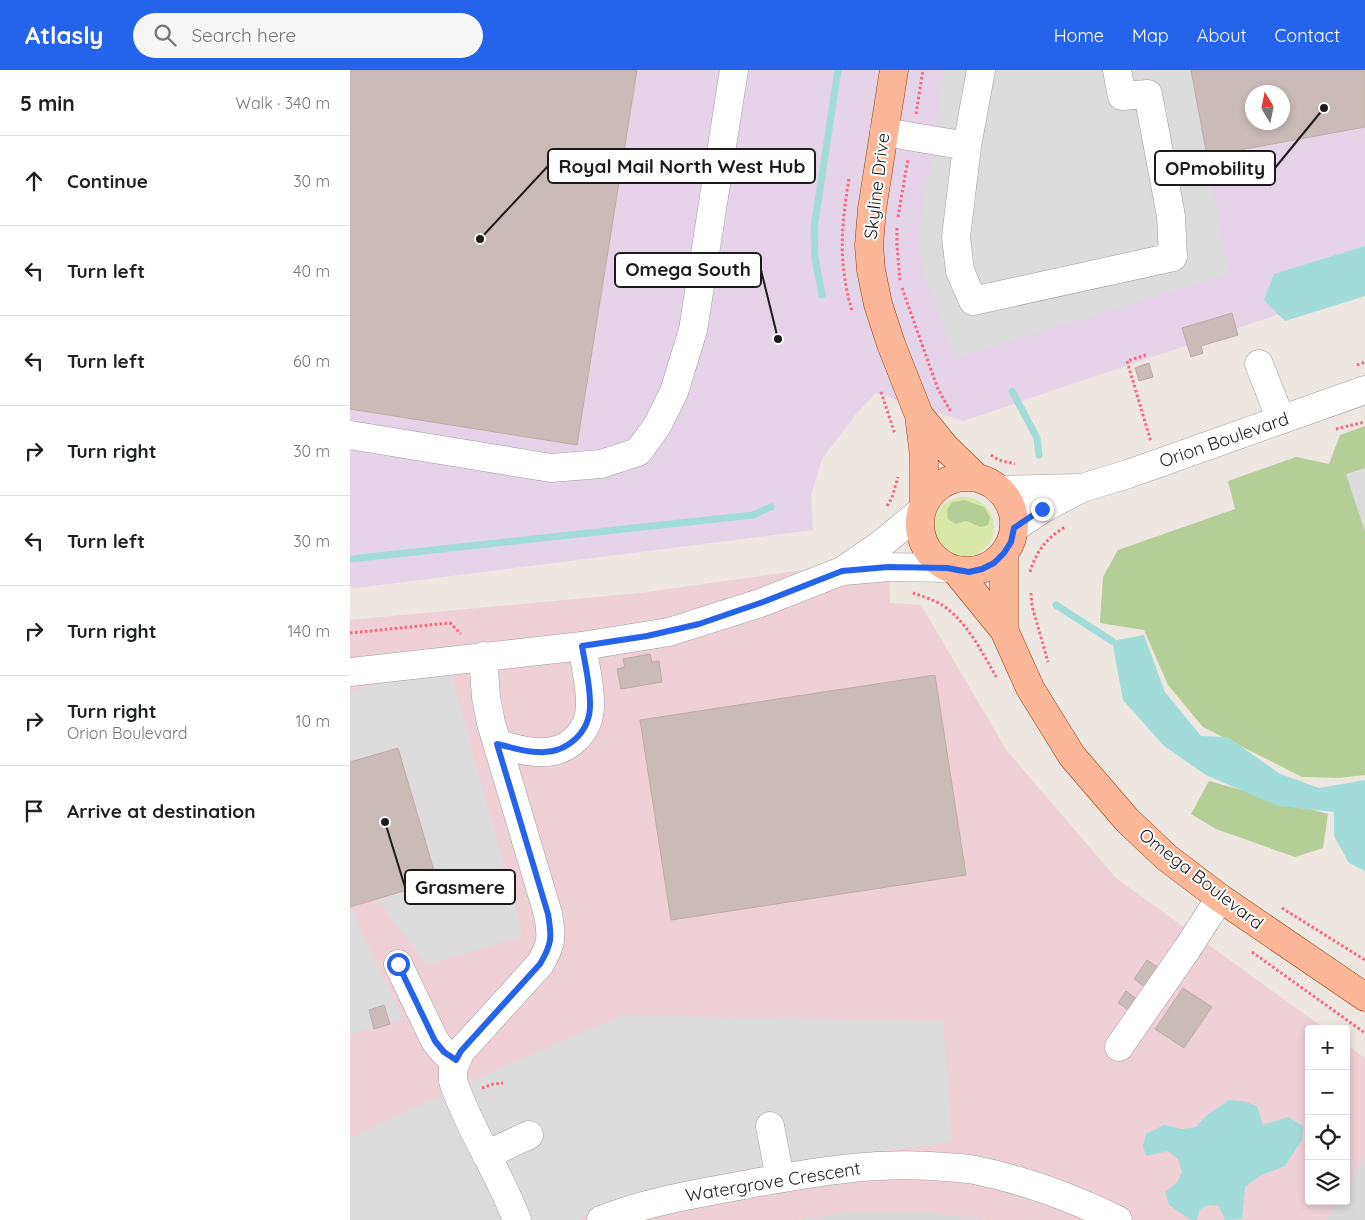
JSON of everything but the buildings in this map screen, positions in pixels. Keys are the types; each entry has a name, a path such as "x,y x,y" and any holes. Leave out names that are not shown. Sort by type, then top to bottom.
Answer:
{"main road":[{"name":"Skyline Drive","path":"894,70 872,210 869,245 871,270 878,304 891,344 919,415 924,456 922,508"},
{"name":"Skyline Drive","path":"919,415 945,448 988,484"},
{"path":"961,477 988,484 1008,501 1013,514 1014,528 1011,542 994,563 982,569 969,572 951,569 933,558 924,545 919,529 922,508 933,491 946,481 961,477"},
{"name":"Omega Boulevard","path":"1004,553 1004,630"},
{"name":"Omega Boulevard","path":"951,569 1004,630 1030,688 1072,756 1127,820 1166,856 1220,898 1365,996"}],"street":[{"path":"350,435 551,468 601,464 638,452 657,426 674,392 693,330 734,70"},
{"path":"981,70 967,146 956,237 960,271 973,301 1173,256 1171,216 1148,94 1122,96 1117,70"},
{"path":"884,132 967,146"},
{"path":"1259,364 1282,420"},
{"name":"Orion Boulevard","path":"1014,528 1042,509 1082,488 1128,474 1365,390"},
{"name":"Orion Boulevard","path":"988,484 1082,488"},
{"path":"350,672 582,646 647,636 699,624 763,602 842,571 880,545 922,508"},
{"path":"842,571 888,567 951,569"},
{"path":"497,744 540,753 564,747 581,735 586,727 590,704 582,646"},
{"path":"483,656 486,697 497,744 548,914 552,934 550,948 540,964 461,1051 453,1070 453,1081 486,1155 509,1199 517,1220"},
{"path":"1119,1047 1220,898"},
{"path":"398,964 435,1041 444,1052 456,1060"},
{"path":"770,1126 780,1178"},
{"path":"486,1155 529,1135"},
{"name":"Watergrove Crescent","path":"602,1220 630,1209 673,1198 780,1178 868,1166 918,1165 974,1170 1032,1185 1095,1209 1118,1220"}],"path":[{"path":"916,114 923,70"},
{"path":"908,161 897,222 898,262 902,289 938,389 954,416"},
{"path":"1146,355 1127,361 1151,443"},
{"path":"1332,430 1365,422"},
{"path":"1143,446 1160,440"},
{"path":"990,455 999,460 1017,464"},
{"path":"1030,579 1030,571 1036,554 1047,540 1072,522"},
{"path":"1030,587 1032,606 1050,666"},
{"path":"350,633 450,623 483,656"},
{"path":"1278,905 1365,960"},
{"path":"1246,948 1365,1033"},
{"path":"477,1091 493,1084 503,1083"}],"shaded area":[{"path":"350,70 1365,70 1365,285 963,421 876,393 856,414 822,459 811,495 813,530 350,588"},
{"path":"945,70 1140,70 1140,72 1151,70 1191,70 1228,274 955,358 922,267 918,236"},
{"path":"1365,468 1365,532 1346,474"},
{"path":"851,550 889,567 890,603 921,605 1007,751 1116,878 1319,1025 1305,1025 1305,1205 1335,1205 1326,1220 987,1220 922,1211 855,1211 798,1220 350,1220 350,620 640,593 802,570 823,565"},
{"path":"448,662 523,936 427,965 377,899 437,881 399,748 350,762 350,692"},
{"path":"350,907 403,1019 350,1035"},
{"path":"623,1015 943,1021 952,1142 757,1167 647,1189 577,1220 350,1220 350,1138 498,1069"},
{"path":"1350,1047 1365,1058 1365,1157 1350,1181"},
{"path":"1365,1157 1365,1220 1326,1220 1335,1205 1350,1205 1350,1181"},
{"path":"855,1211 922,1211 987,1220 798,1220"}],"green space":[{"path":"1365,426 1365,775 1339,778 1302,777 1203,727 1168,685 1144,630 1100,623 1103,577 1118,550 1235,509 1228,481 1296,457 1329,464 1340,435"},
{"path":"964,497 981,502 989,510 994,527 989,544 981,552 964,557 947,552 939,544 934,527 939,510 947,502"},
{"path":"964,500 984,507 990,517 988,525 981,527 966,521 956,524 948,519 947,510 952,502"},
{"path":"1209,781 1328,814 1323,848 1295,857 1216,829 1191,814"}],"water":[{"path":"1365,246 1365,296 1285,321 1264,300 1274,274"},
{"path":"1144,635 1165,692 1201,736 1228,737 1280,774 1319,788 1365,780 1365,871 1349,863 1334,836 1334,812 1278,806 1206,775 1164,746 1123,700 1112,641"},
{"path":"1229,1100 1243,1101 1257,1106 1263,1125 1288,1117 1303,1126 1302,1140 1285,1166 1261,1175 1245,1187 1242,1219 1225,1220 1219,1206 1209,1205 1200,1209 1197,1220 1191,1220 1169,1205 1165,1192 1177,1182 1182,1172 1178,1159 1168,1151 1146,1156 1143,1146 1146,1134 1164,1125 1182,1129 1196,1127 1206,1116"}],"waterway":[{"path":"822,295 815,258 814,228 838,70"},
{"path":"1012,391 1037,438 1039,455"},
{"path":"350,559 753,515 771,507"},
{"path":"1056,605 1112,641"}],"place":[{"name":"OPmobility","path":"1324,108"},
{"name":"Royal Mail North West Hub","path":"480,239"},
{"name":"Omega South","path":"778,339"},
{"name":"Grasmere","path":"385,822"}],"route":[{"path":"398,964 435,1041 444,1052 456,1060 461,1051 540,964 550,948 552,934 548,914 497,744 540,753 564,747 581,735 589,718 590,704 582,646 669,632 699,624 763,602 842,571 888,567 947,568 969,572 982,569 994,563 1004,553 1011,542 1014,528 1042,509"}]}
